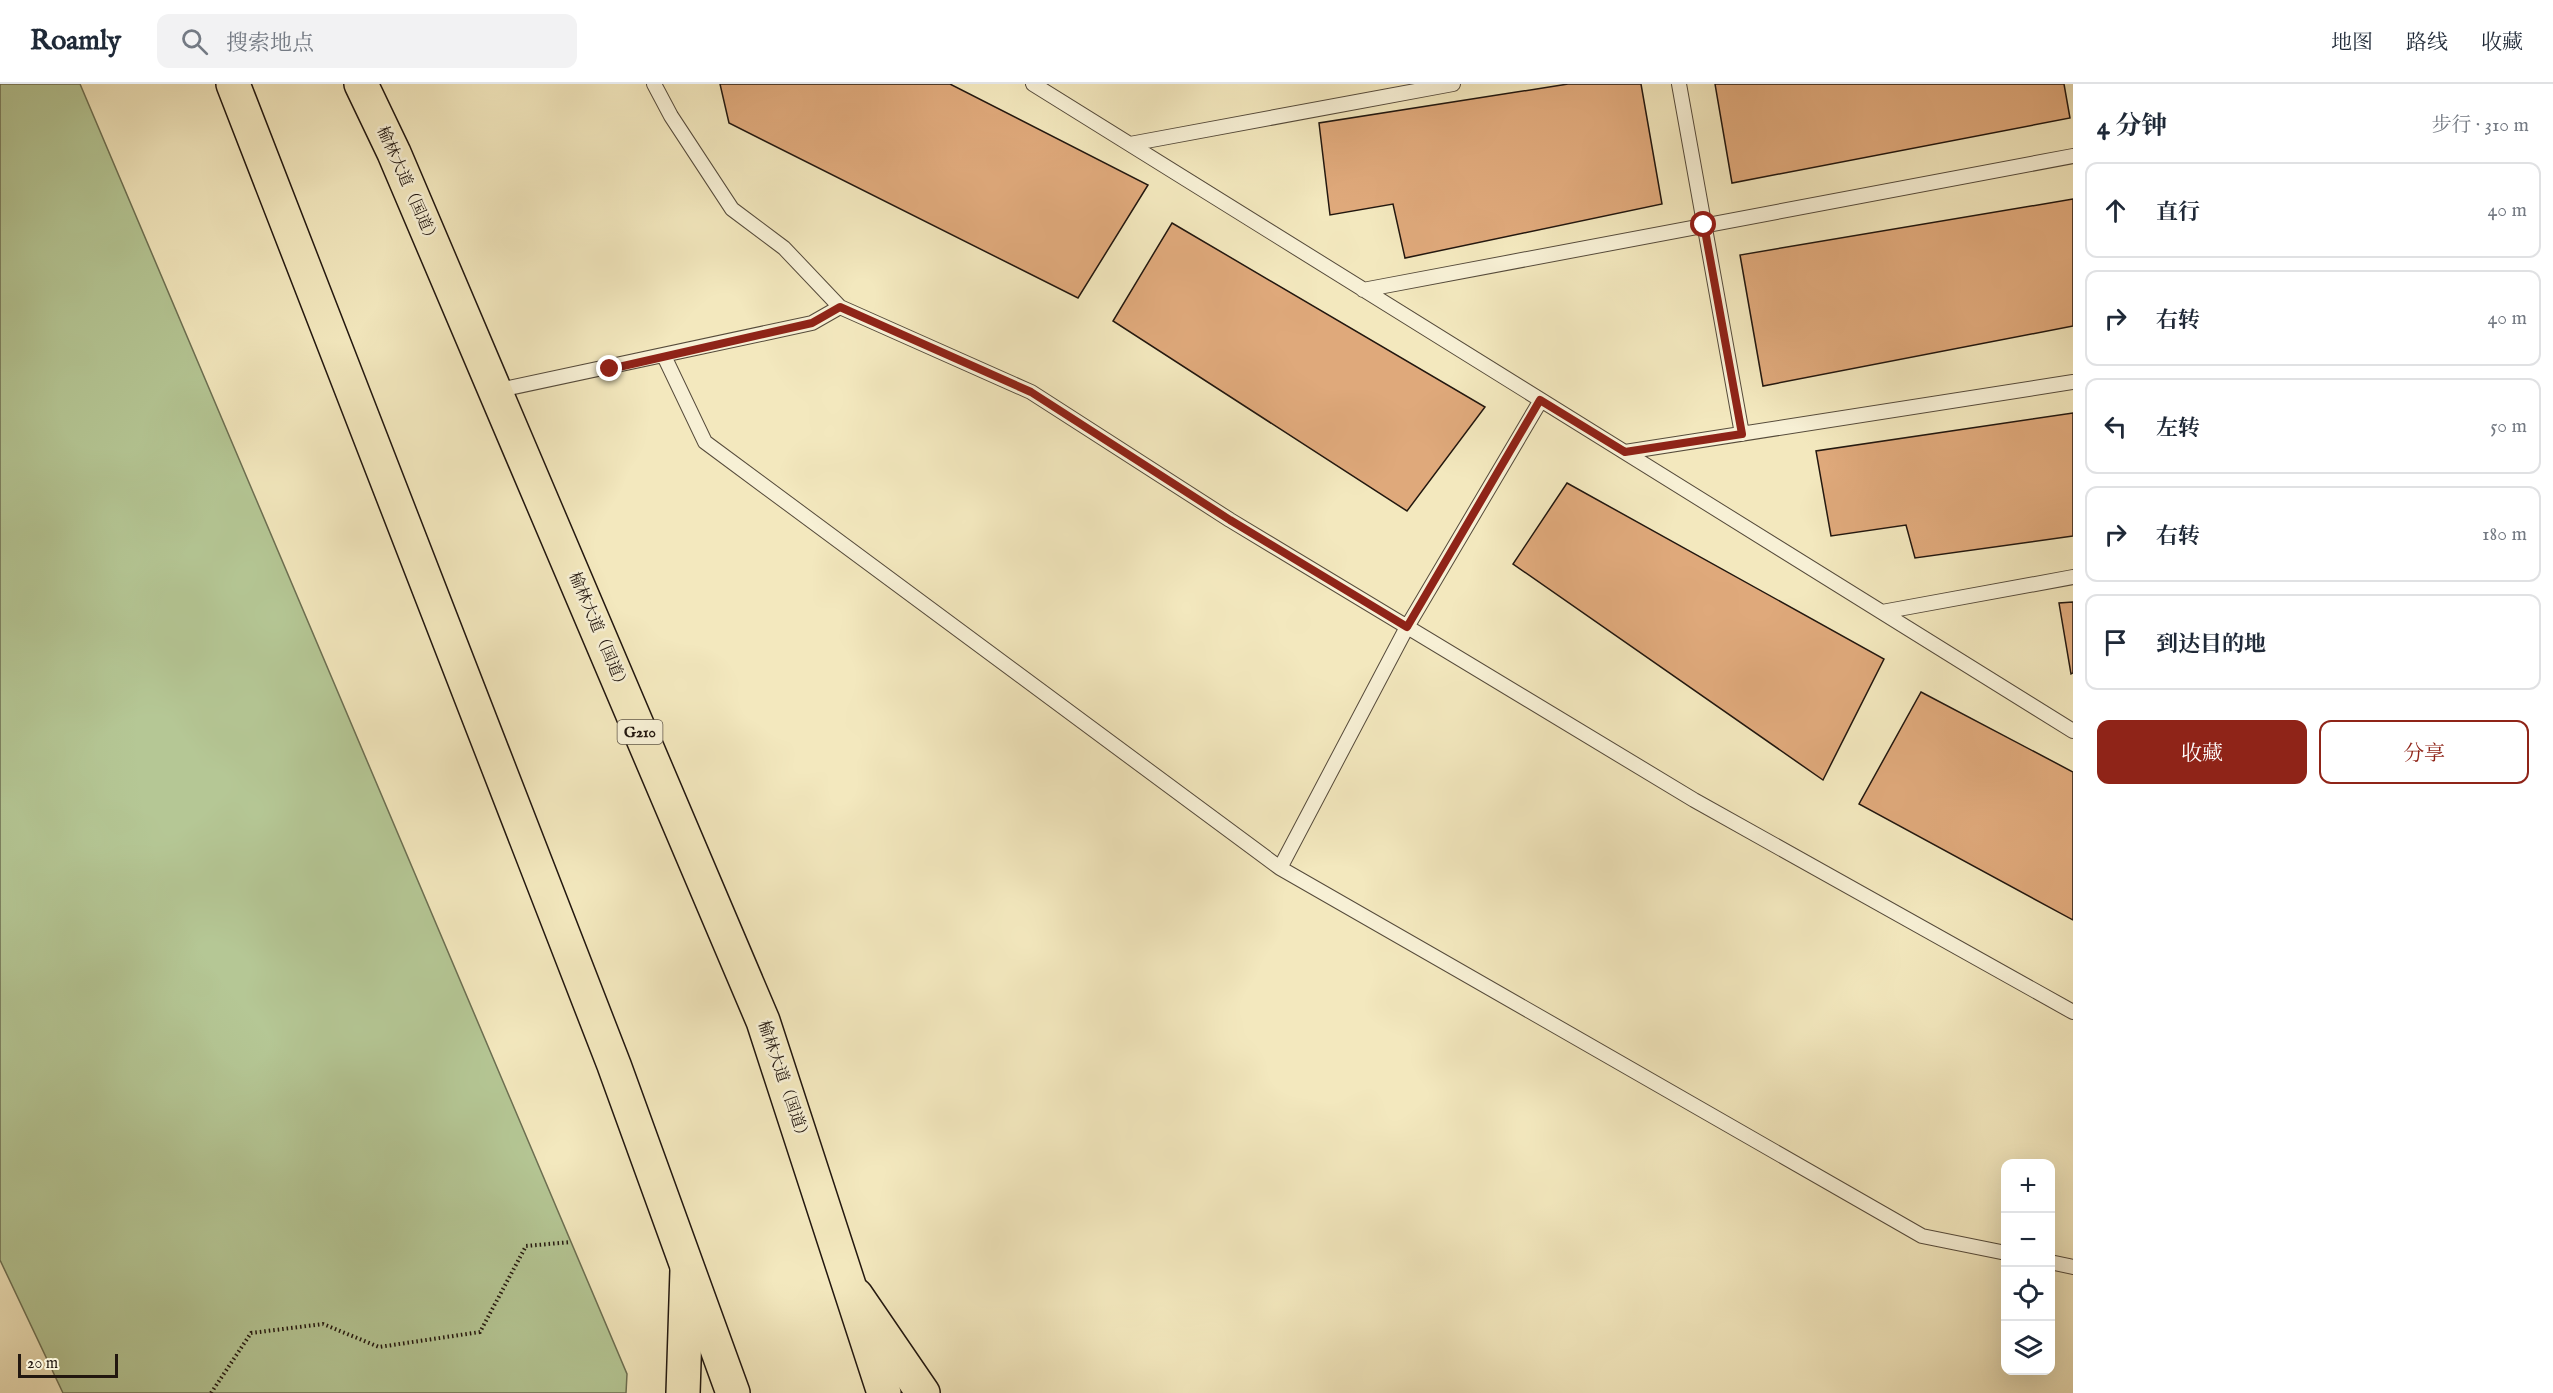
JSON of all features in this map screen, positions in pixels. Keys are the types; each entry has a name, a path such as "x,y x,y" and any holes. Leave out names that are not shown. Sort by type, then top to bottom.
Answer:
{"main road":[{"path":"233,84 614,1065 733,1393"},
{"name":"榆林大道（国道）","path":"361,84 394,153 763,1021 884,1393"},
{"path":"683,1393 687,1270"},
{"path":"852,1289 923,1393"}],"lane":[{"path":"654,84 671,116 732,209 784,248 840,307 1031,392 1230,520 1694,800 2073,1012"},
{"path":"1033,84 2073,731"},
{"path":"1130,144 1453,84"},
{"path":"1679,84 1742,434"},
{"path":"1364,290 2073,156"},
{"path":"495,391 812,323 840,307"},
{"path":"664,356 705,442 1281,868 1922,1236 2001,1252"},
{"path":"1625,452 2073,382"},
{"path":"1281,868 1407,627 1540,400"},
{"path":"1882,612 2073,577"},
{"path":"2055,1263 2073,1267"}],"path":[{"path":"211,1393 250,1333 323,1324 379,1347 480,1332 526,1246 571,1242"}],"green space":[{"path":"0,84 80,84 627,1374 626,1393 63,1393 0,1260"}],"building":[{"path":"720,84 950,84 1148,185 1078,298 729,123"},
{"path":"1568,84 1641,84 1662,204 1405,258 1393,204 1330,215 1319,123"},
{"path":"1715,84 2064,84 2070,118 1732,183"},
{"path":"2073,199 2073,326 1763,386 1740,255"},
{"path":"1172,223 1485,407 1407,511 1113,321"},
{"path":"2073,413 2073,536 1915,558 1906,525 1831,536 1816,451"},
{"path":"1567,483 1884,659 1823,780 1513,564"},
{"path":"2073,602 2073,673 2071,674 2059,603"},
{"path":"1921,692 2073,772 2073,920 1859,804"}],"route":[{"path":"610,369 812,323 840,307 1031,392 1230,520 1407,627 1540,400 1625,452 1742,434 1704,225"}]}
